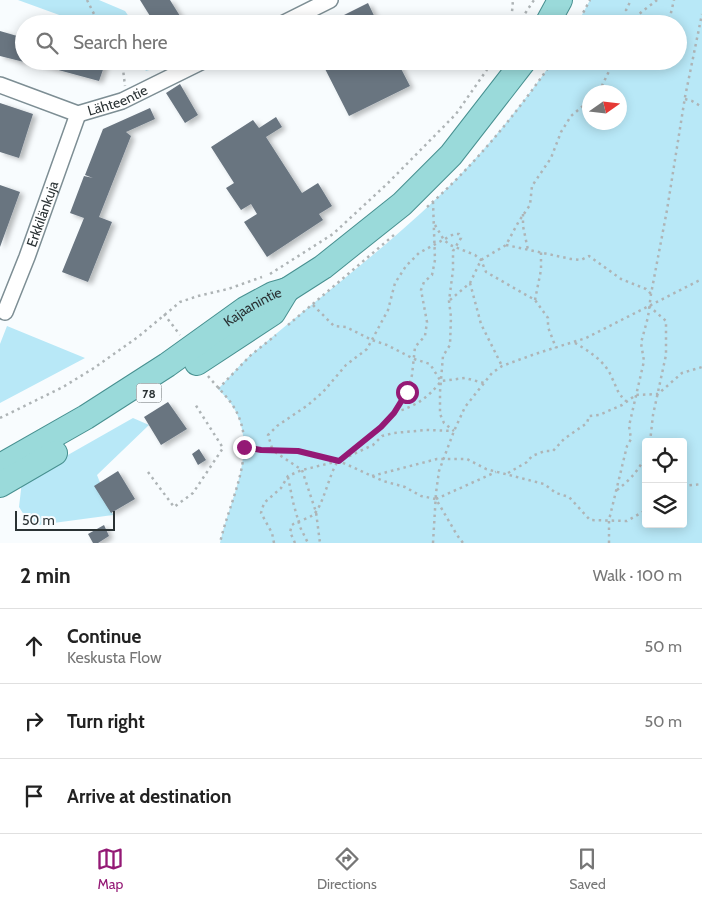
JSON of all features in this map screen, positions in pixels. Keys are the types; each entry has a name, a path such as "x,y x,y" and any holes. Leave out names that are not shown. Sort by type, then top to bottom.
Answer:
{"main road":[{"path":"552,15 560,0"},
{"name":"Kajaanintie","path":"3,481 86,417 167,364 245,309 273,294 287,290 323,267 402,204 451,155 517,70"}],"street":[{"path":"300,15 330,0"},
{"name":"Lähteentie","path":"0,85 78,114 125,100 185,70"},
{"name":"Erkkilänkuja","path":"6,312 78,114"}],"path":[{"path":"88,0 96,15"},
{"path":"512,15 513,0"},
{"path":"524,15 534,0"},
{"path":"582,15 590,0"},
{"path":"627,15 626,10 632,0"},
{"path":"639,15 657,0"},
{"path":"670,15 674,0"},
{"path":"609,543 609,520 627,446 631,439 629,426 644,361 641,343 648,317 650,294 668,210 685,99 702,14"},
{"path":"123,70 125,100"},
{"path":"0,418 63,387 94,368 138,337 164,314 187,299 252,282 275,272 333,234 388,183 456,114 487,70"},
{"path":"602,85 610,70"},
{"path":"685,99 692,100 702,107"},
{"path":"449,301 470,283 481,260 506,244 530,205 532,186 551,158 561,132 571,116 582,107"},
{"path":"295,543 290,532 292,524 311,517 316,512 327,483 339,461 381,427 394,413 407,392 412,375 415,347 425,336 427,322 422,290 424,282 432,275 436,260 433,202"},
{"path":"523,214 522,226 528,250"},
{"path":"434,223 444,240 475,255 481,260 486,272 535,300 548,318 548,327 556,348"},
{"path":"320,543 316,512 302,470 273,450 268,435 277,426 308,406 346,365 367,349 388,310 395,283 401,273 419,253 454,234 459,234 461,238 453,251 453,270 449,301 451,317 450,345 443,356 440,414 444,423 454,431"},
{"path":"506,244 571,259 581,260 589,256 621,279 646,289 650,294"},
{"path":"535,300 541,270 541,252"},
{"path":"433,543 437,482 444,458 465,408 492,373 502,366 575,343 702,279"},
{"path":"470,283 481,324 502,366"},
{"path":"313,304 334,326 346,327 414,359 430,364 441,381"},
{"path":"649,306 666,321 666,355 653,415 650,438"},
{"path":"164,314 180,336"},
{"path":"575,343 604,364 612,377 615,389 626,401"},
{"path":"507,474 527,462 532,456 545,451 553,451 564,439 586,423 589,416 599,415 622,405 636,395 658,394 682,373 702,367"},
{"path":"206,374 235,409 242,429 244,447 243,466 220,543"},
{"path":"394,413 422,401 441,381 465,378 484,383"},
{"path":"148,472 174,507 193,493 223,448 195,404"},
{"path":"274,543 272,533 261,513 264,504 281,488 288,476 302,470 339,461 372,445 382,436 426,430 454,431"},
{"path":"244,447 298,451 339,461 383,481 405,487 421,496 436,499 482,480 498,471"},
{"path":"372,476 420,462 444,458 467,459 486,469 544,484 556,493 568,497 590,520 627,521 642,512"},
{"path":"616,491 642,463"},
{"path":"288,476 298,521 308,543"},
{"path":"687,486 702,484"},
{"path":"436,499 463,543"}],"shaded area":[{"path":"18,0 99,0 125,11 128,15 59,15"},
{"path":"590,0 702,0 702,543 220,543 240,476 244,443 241,426 235,410 218,389 253,353 416,218 469,165 498,132 546,70 687,70 687,15 582,15"},
{"path":"7,326 85,358 0,403 0,344"},
{"path":"133,418 149,425 97,475 113,515 31,526 19,507 22,481"}],"building":[{"path":"140,0 170,0 179,15 149,15"},
{"path":"368,3 374,15 344,15"},
{"path":"0,31 15,35 15,60 0,56"},
{"path":"58,70 103,70 99,81"},
{"path":"326,70 402,70 410,86 349,116"},
{"path":"180,84 198,115 185,123 166,93"},
{"path":"0,103 33,114 19,158 0,152"},
{"path":"150,108 155,119 126,132 131,136 99,217 112,222 88,282 62,272 84,218 70,213 84,176 93,178 85,175 103,129"},
{"path":"276,117 282,127 266,137 302,193 318,183 332,206 319,214 323,220 267,257 244,222 257,214 251,204 241,210 226,188 234,183 211,147 253,120 259,128"},
{"path":"0,185 20,192 0,247"},
{"path":"168,402 187,429 161,445 144,417"},
{"path":"199,449 206,460 198,465 192,454"},
{"path":"118,471 135,499 111,513 94,486"},
{"path":"104,525 109,536 98,543 93,543 88,534"}],"route":[{"path":"244,447 261,450 298,451 339,461 381,427 394,413 407,392"}]}
